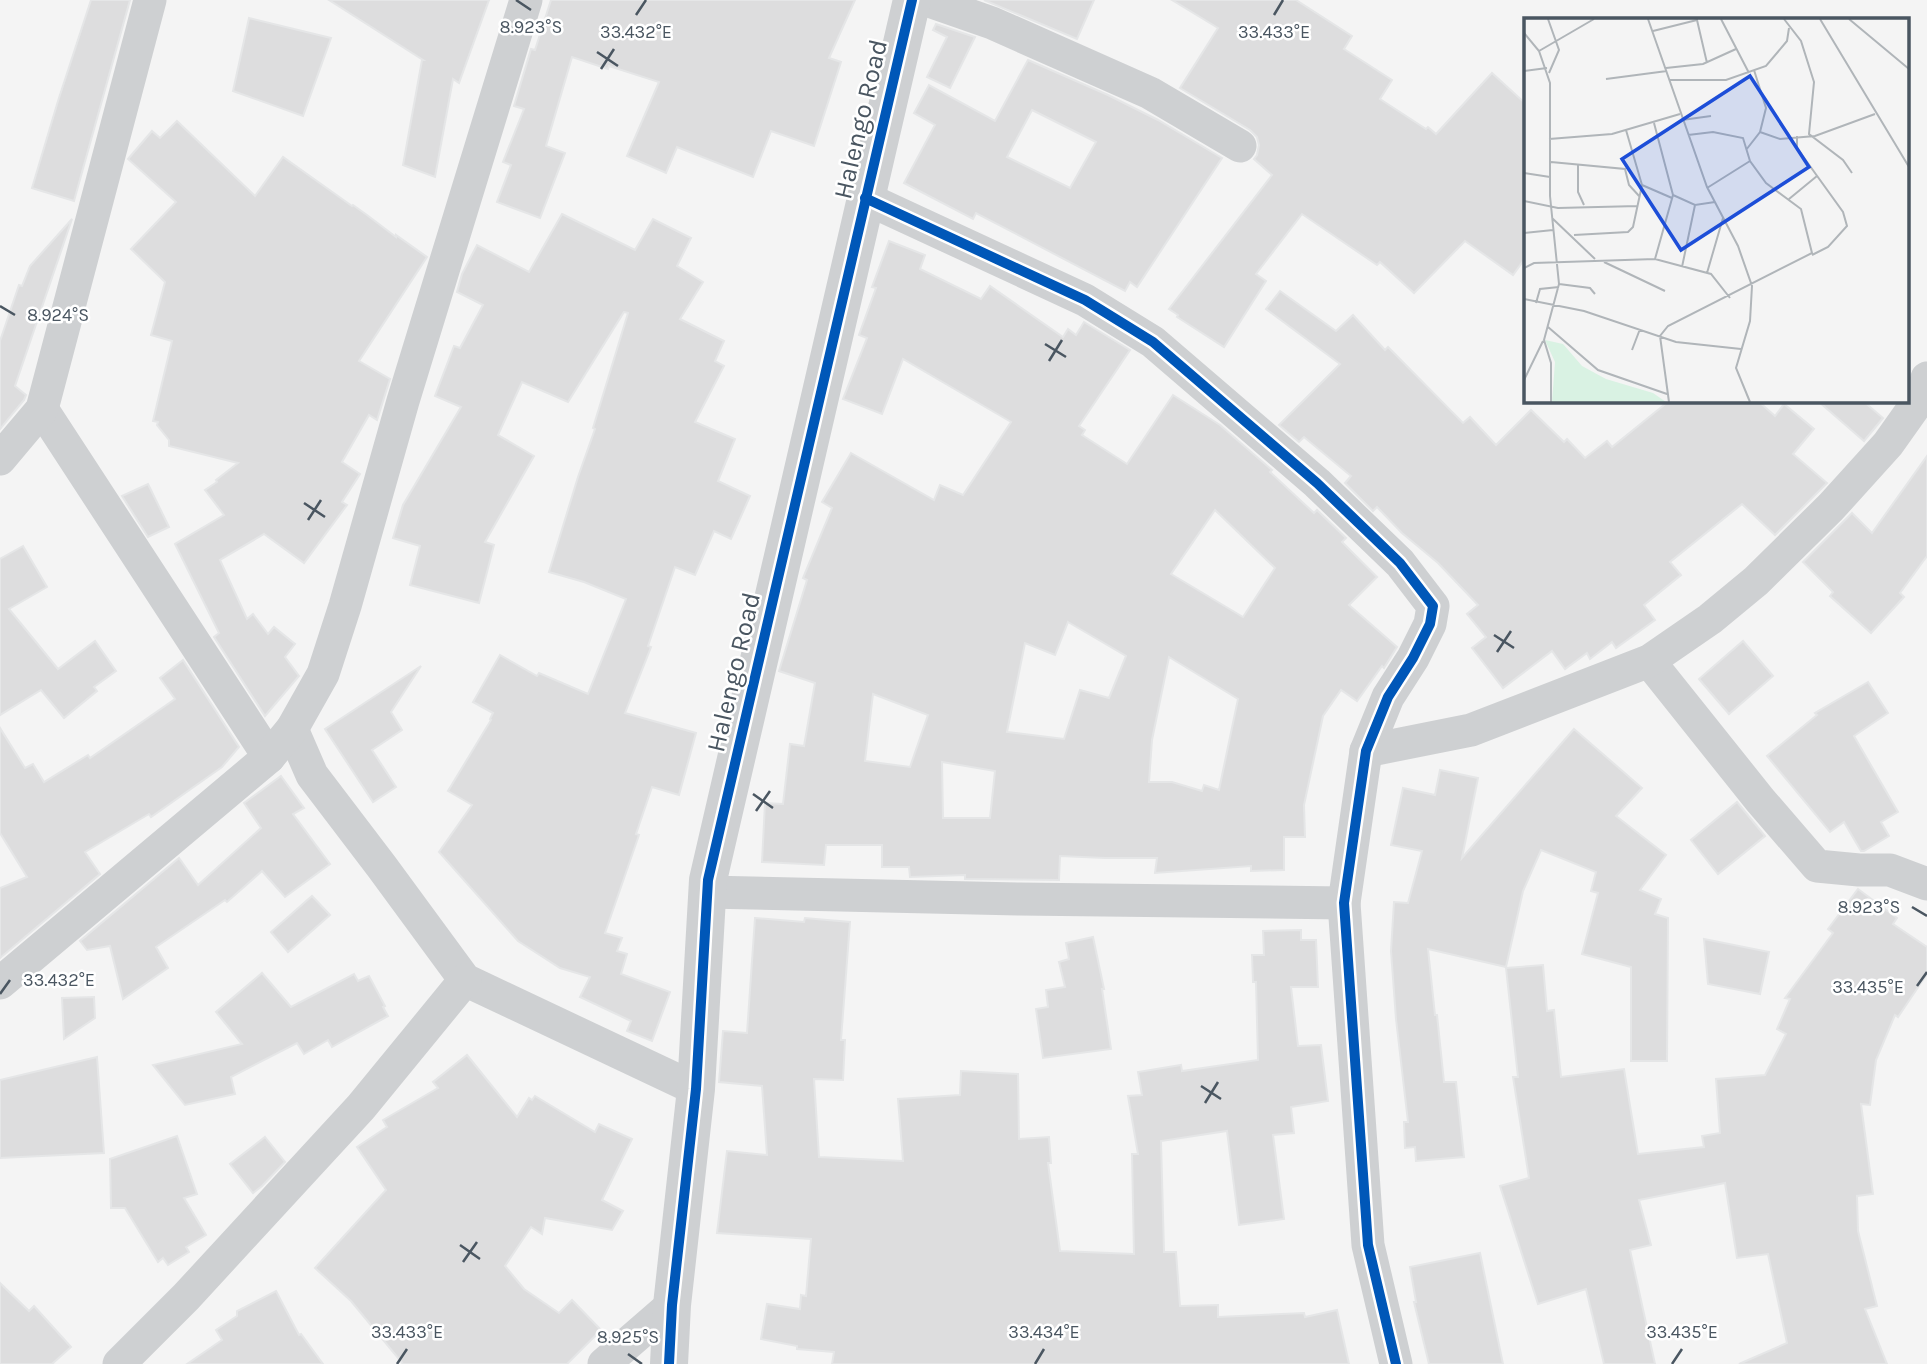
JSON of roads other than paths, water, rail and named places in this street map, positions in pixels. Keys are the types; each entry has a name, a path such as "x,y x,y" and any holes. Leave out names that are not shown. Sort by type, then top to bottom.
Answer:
{"street":[{"path":"0,458 42,409 150,0"},
{"path":"0,983 269,757 292,729 323,674 403,401 526,0"},
{"name":"Halengo Road","path":"669,1364 672,1305 696,1089 707,892 864,198 912,0"},
{"path":"926,0 992,23 1150,93 1240,146"},
{"path":"864,198 1086,300 1153,342 1317,482 1400,563 1433,606 1430,624 1388,697 1366,751 1344,903 1368,1245 1396,1364"},
{"path":"1366,751 1471,730 1650,661 1710,619 1756,581 1831,508 1888,444 1922,396 1927,378"},
{"path":"42,409 269,757"},
{"path":"1650,661 1760,800 1817,866 1890,870 1927,884"},
{"path":"292,729 312,775 465,981 696,1089"},
{"path":"707,892 1344,903"},
{"path":"119,1364 186,1297 361,1107 465,981"},
{"path":"604,1364 672,1305"}]}
